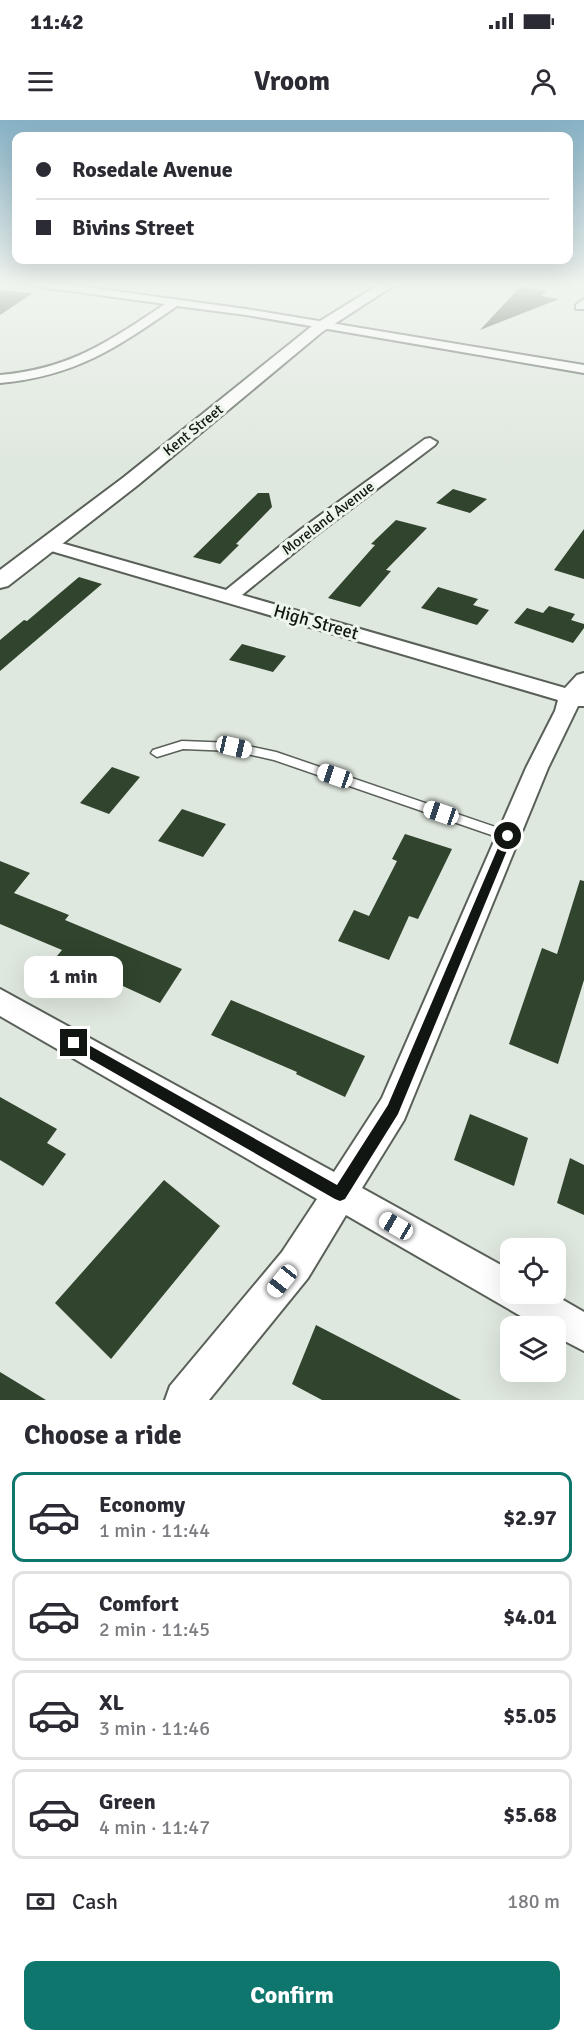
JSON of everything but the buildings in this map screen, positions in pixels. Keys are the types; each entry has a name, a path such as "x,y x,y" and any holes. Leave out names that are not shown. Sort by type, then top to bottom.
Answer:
{"street":[{"path":"0,379 42,374 83,362 111,344"},
{"name":"Kent Street","path":"0,581 131,481 301,344"},
{"path":"435,344 584,369"},
{"name":"Moreland Avenue","path":"229,597 306,534 430,442"},
{"name":"High Street","path":"47,544 229,597 579,692"},
{"path":"184,1400 295,1265 393,1109 537,768 566,711 579,692"},
{"path":"0,1001 500,1284"},
{"path":"534,1304 584,1332"}],"lane":[{"path":"157,753 182,745 234,747 276,756 508,836"}],"route":[{"path":"74,1043 340,1194 393,1109 508,836"}]}
